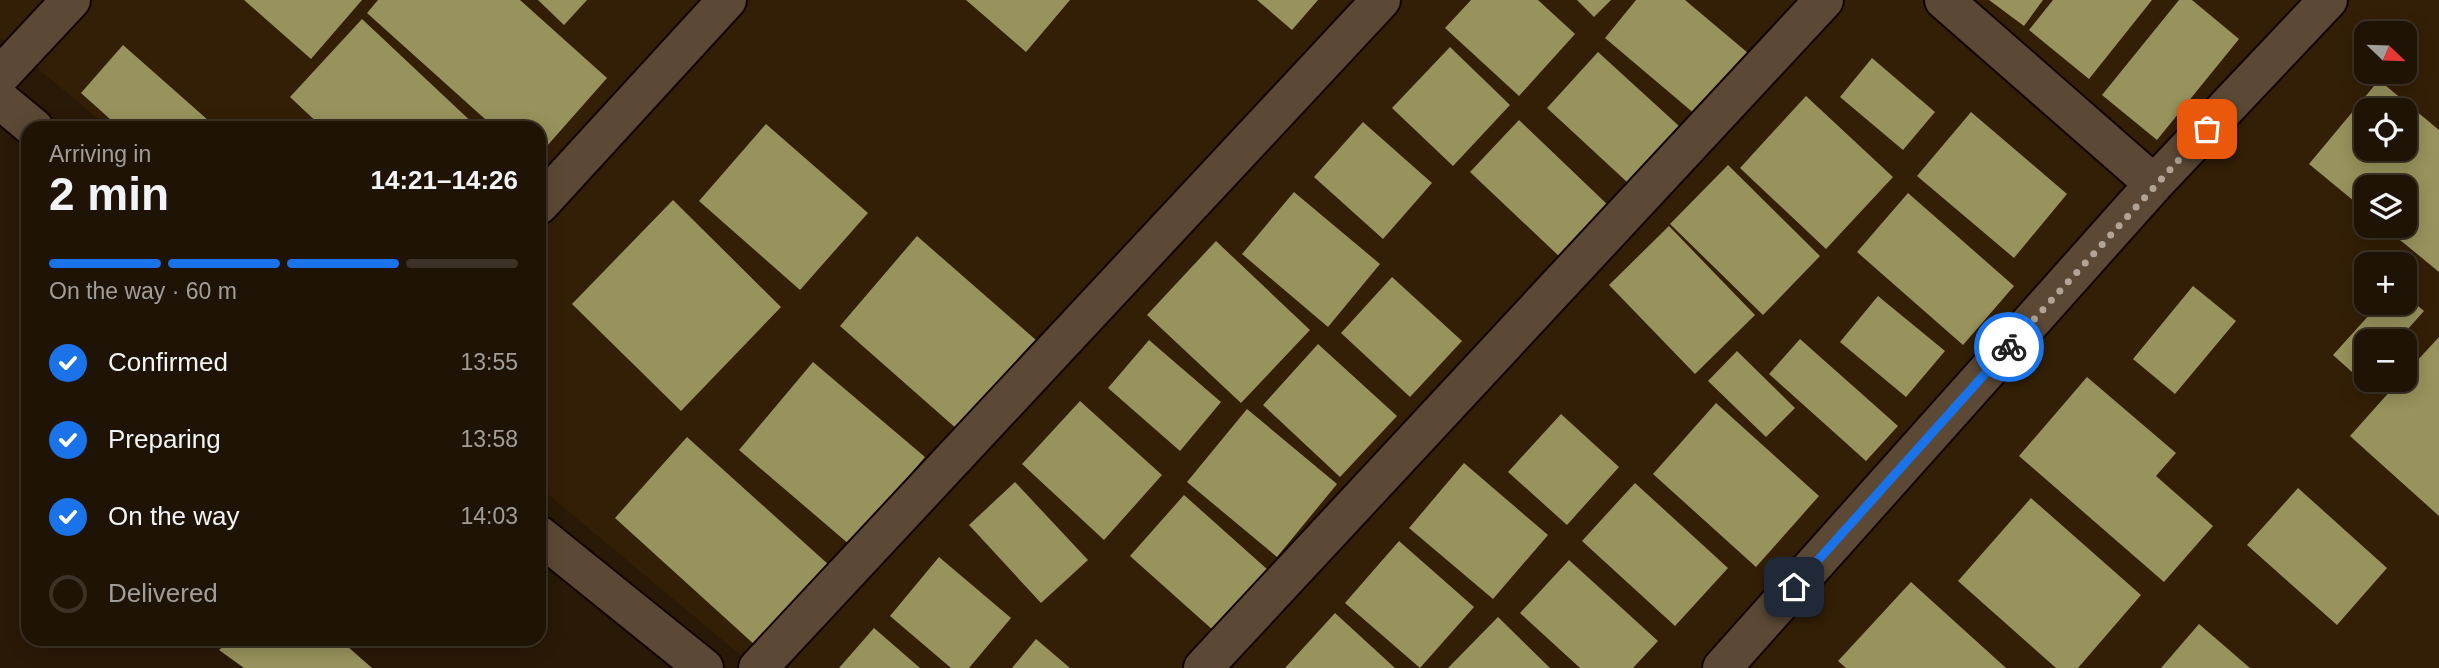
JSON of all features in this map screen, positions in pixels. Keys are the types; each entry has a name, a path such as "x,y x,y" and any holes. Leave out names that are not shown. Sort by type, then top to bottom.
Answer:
{"street":[{"path":"0,76 71,0"},
{"path":"546,197 727,0"},
{"path":"758,668 1381,0"},
{"path":"1203,668 1824,0"},
{"path":"1944,0 2154,184"},
{"path":"1722,668 2154,184 2329,0"},
{"path":"0,100 26,121"},
{"path":"546,541 691,664"}],"shaded area":[{"path":"0,0 2439,0 2439,668 756,668 546,493 546,121 101,121 0,37"}],"building":[{"path":"244,0 362,0 311,59"},
{"path":"378,0 520,0 607,78 546,147 546,121 487,121 367,13"},
{"path":"538,0 587,0 564,25"},
{"path":"966,0 1070,0 1026,52"},
{"path":"1257,0 1318,0 1292,30"},
{"path":"1471,0 1538,0 1575,34 1519,96 1445,28"},
{"path":"1577,0 1611,0 1594,17"},
{"path":"1636,0 1685,0 1748,53 1696,115 1605,38"},
{"path":"1989,0 2043,0 2024,26"},
{"path":"2053,0 2152,0 2089,79 2029,30"},
{"path":"2179,0 2192,0 2239,39 2157,140 2102,95"},
{"path":"362,19 471,121 316,121 290,97"},
{"path":"123,45 209,121 112,121 81,93"},
{"path":"1450,47 1510,105 1453,166 1392,108"},
{"path":"1598,52 1679,126 1627,182 1547,108"},
{"path":"1872,58 1935,112 1903,150 1840,97"},
{"path":"2376,84 2384,84 2401,98 2364,98"},
{"path":"1806,96 1893,177 1826,249 1740,168"},
{"path":"2354,110 2354,161 2417,161 2417,112 2439,130 2439,272 2398,238 2417,238 2417,175 2354,175 2354,201 2309,164"},
{"path":"1971,112 2067,194 2014,258 1917,176"},
{"path":"1519,120 1610,207 1562,259 1470,172"},
{"path":"1363,122 1432,183 1383,239 1314,177"},
{"path":"766,124 868,213 800,290 699,201"},
{"path":"1728,165 1820,256 1763,315 1670,224"},
{"path":"1294,192 1380,264 1328,327 1242,254"},
{"path":"1908,193 2014,286 1963,345 1857,252"},
{"path":"673,200 781,307 681,411 572,304"},
{"path":"1669,226 1755,315 1695,374 1609,285"},
{"path":"917,236 1036,340 958,430 840,326"},
{"path":"1216,241 1310,330 1241,403 1147,315"},
{"path":"1392,277 1462,341 1410,397 1341,333"},
{"path":"2193,286 2236,321 2175,394 2133,359"},
{"path":"1878,296 1945,351 1906,397 1840,342"},
{"path":"2417,305 2424,311 2408,329 2356,329 2369,315 2417,315"},
{"path":"2354,332 2354,374 2333,355"},
{"path":"2439,337 2439,516 2350,436 2389,392 2417,392 2417,361"},
{"path":"1800,339 1898,426 1866,461 1769,374"},
{"path":"1149,340 1221,402 1180,451 1108,388"},
{"path":"1318,344 1397,416 1340,477 1263,405"},
{"path":"1737,351 1795,408 1766,437 1708,381"},
{"path":"813,362 925,457 850,545 739,450"},
{"path":"2087,377 2176,453 2156,476 2213,526 2164,582 2019,456"},
{"path":"1080,401 1162,475 1104,540 1022,464"},
{"path":"1716,403 1819,496 1756,567 1653,474"},
{"path":"1247,409 1337,484 1277,557 1187,482"},
{"path":"1561,414 1619,467 1567,525 1508,472"},
{"path":"687,437 829,565 756,646 615,518"},
{"path":"1464,463 1548,535 1493,599 1409,528"},
{"path":"1015,482 1088,560 1041,603 969,525"},
{"path":"1635,483 1728,568 1675,626 1582,541"},
{"path":"2298,488 2387,568 2337,625 2247,545"},
{"path":"1184,495 1268,570 1214,631 1130,556"},
{"path":"2031,498 2141,595 2078,668 2056,668 1958,581"},
{"path":"1399,541 1474,607 1420,668 1345,603"},
{"path":"939,557 1011,618 969,668 951,668 890,616"},
{"path":"1569,560 1658,641 1633,668 1580,668 1520,613"},
{"path":"1911,582 2006,668 1846,668 1838,661"},
{"path":"1335,613 1395,668 1285,668"},
{"path":"1498,617 1550,668 1448,668"},
{"path":"2199,624 2250,668 2161,668"},
{"path":"874,628 920,668 839,668"},
{"path":"1036,639 1070,668 1012,668"},
{"path":"223,646 347,646 372,668 244,668 219,650"}],"way so far":[{"path":"2009,347 2154,184 2207,129"}],"route":[{"path":"1794,587 2009,347"}]}
